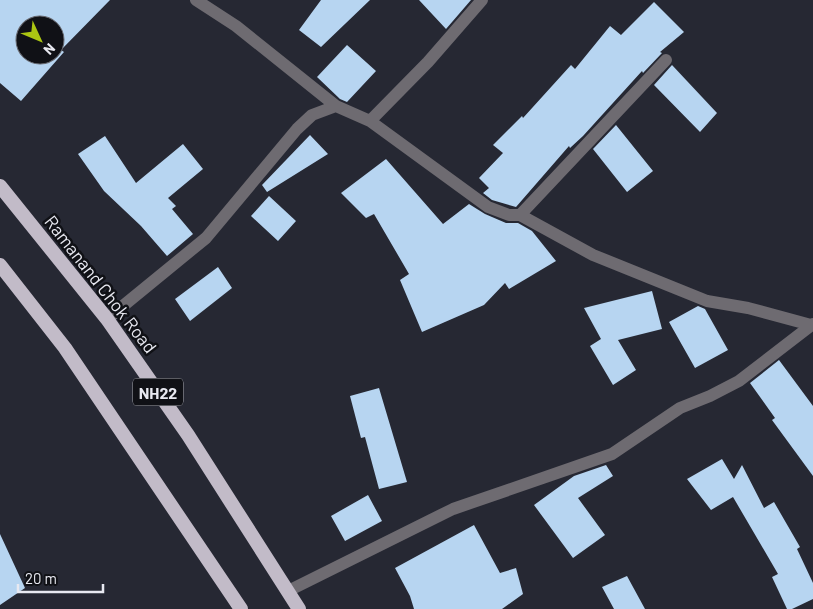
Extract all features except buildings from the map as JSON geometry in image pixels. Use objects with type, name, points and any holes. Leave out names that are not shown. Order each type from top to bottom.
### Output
[{"type":"highway","name":"Ramanand Chok Road","points":[[0,186],[107,318],[188,435],[299,609]]},
{"type":"highway","name":"NH22","points":[[0,265],[65,348],[241,609]]},
{"type":"lane","points":[[196,0],[236,26],[336,106],[370,121],[488,207],[509,215],[520,216],[593,254],[707,301],[748,308],[812,324]]},
{"type":"lane","points":[[370,121],[428,62],[482,0]]},
{"type":"lane","points":[[520,216],[666,60]]},
{"type":"lane","points":[[107,318],[206,238],[297,129],[312,115],[336,106]]},
{"type":"lane","points":[[288,591],[453,509],[612,454],[680,408],[710,396],[739,381],[812,324]]}]
